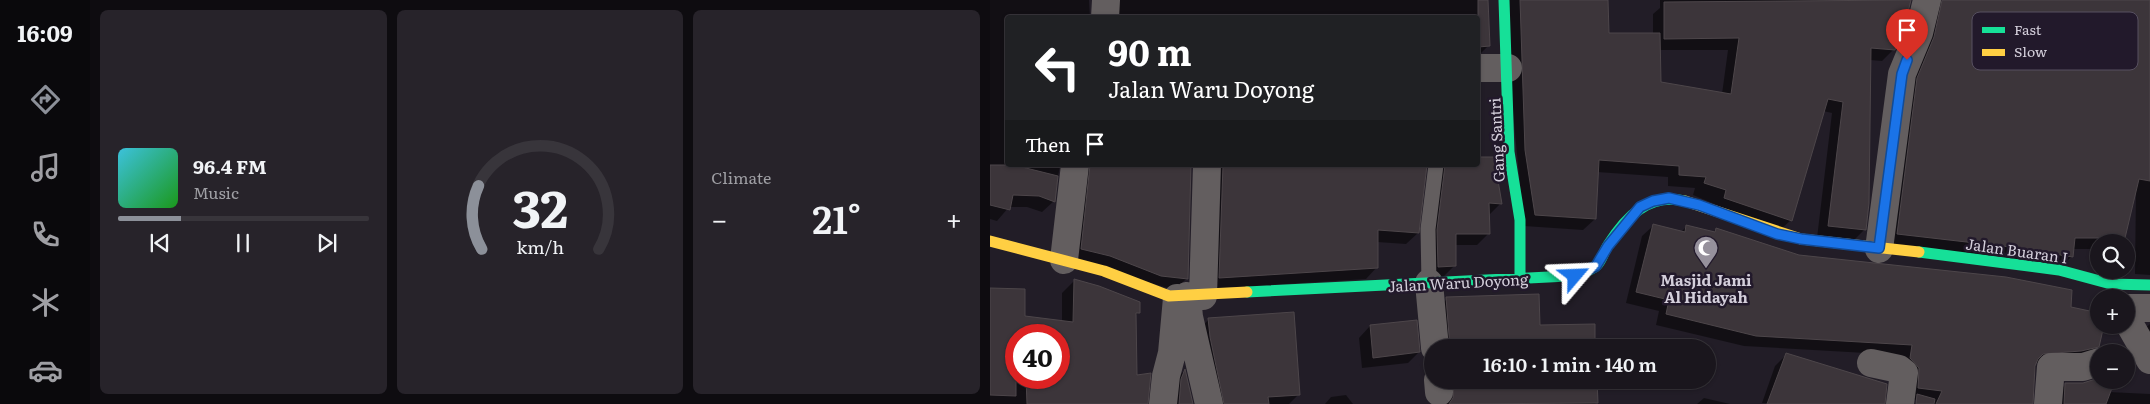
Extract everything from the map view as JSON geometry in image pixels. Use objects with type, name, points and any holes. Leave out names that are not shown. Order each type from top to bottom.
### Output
[{"type":"street","points":[[1105,15],[1106,0]]},
{"type":"street","name":"Gang Santri","points":[[1504,0],[1508,68],[1509,152],[1520,220],[1520,278]]},
{"type":"street","points":[[1879,248],[1902,74],[1919,33],[1927,0]]},
{"type":"street","points":[[1480,68],[1508,68]]},
{"type":"street","points":[[1064,260],[1076,167]]},
{"type":"street","points":[[1207,167],[1189,296],[1189,316],[1209,404]]},
{"type":"street","name":"Jalan Waru Doyong","points":[[990,241],[1104,271],[1168,296],[1575,276],[1596,266],[1608,246],[1640,207],[1653,201],[1669,198],[1699,205],[1777,234],[1801,239],[1879,248]]},
{"type":"street","name":"Jalan Buaran I","points":[[1879,248],[2059,270],[2109,289]]},
{"type":"street","points":[[1429,283],[1434,339]]},
{"type":"street","name":"Jalan Buaran I","points":[[2126,289],[2150,285]]},
{"type":"street","points":[[1163,404],[1166,376],[1189,296]]},
{"type":"street","points":[[2135,308],[2150,308]]},
{"type":"street","points":[[2132,334],[2139,352]]},
{"type":"street","points":[[1871,363],[1899,369],[1904,373],[1900,404]]},
{"type":"street","points":[[2048,404],[2051,368],[2084,367],[2090,365]]},
{"type":"lane","points":[[1429,283],[1428,229],[1436,167]]},
{"type":"building","points":[[1478,0],[1488,0],[1490,46],[1480,47],[1480,15],[1478,15]]},
{"type":"building","points":[[1520,0],[1608,0],[1609,33],[1660,33],[1661,82],[1731,94],[1739,38],[1664,39],[1664,2],[1911,0],[1904,28],[1895,50],[1871,48],[1869,203],[1866,230],[1828,226],[1843,102],[1828,99],[1792,221],[1724,198],[1726,190],[1704,183],[1706,177],[1679,175],[1679,166],[1599,160],[1596,219],[1535,215],[1525,150]]},
{"type":"building","points":[[1942,0],[2150,0],[2150,181],[2139,179],[2126,234],[2090,234],[2090,238],[2075,238],[2073,257],[2010,247],[1897,234],[1917,78],[1934,37]]},
{"type":"building","points":[[1480,157],[1494,157],[1502,204],[1489,203],[1490,234],[1456,234],[1456,266],[1438,267],[1437,230],[1445,167],[1480,167]]},
{"type":"building","points":[[990,165],[1022,167],[1058,176],[1055,202],[1039,196],[1013,195],[1010,210],[990,205]]},
{"type":"building","points":[[1090,167],[1191,167],[1188,279],[1161,276],[1110,256],[1081,249]]},
{"type":"building","points":[[1223,167],[1427,167],[1419,233],[1378,230],[1378,268],[1219,278]]},
{"type":"building","points":[[1653,224],[1685,232],[1686,225],[1715,232],[1716,228],[1799,255],[2006,277],[2072,290],[2071,307],[2090,311],[2090,334],[2102,334],[2100,344],[2090,344],[2090,349],[2043,354],[2038,359],[2035,366],[2033,404],[1936,404],[1942,391],[1918,388],[1919,368],[1910,358],[1912,345],[1756,336],[1666,314],[1669,300],[1636,292]]},
{"type":"building","points":[[1074,279],[1099,286],[1140,302],[1140,313],[1136,313],[1137,375],[1151,373],[1148,404],[1027,404],[1026,389],[1070,389],[1070,324],[1005,324],[1005,389],[1016,389],[1016,396],[990,395],[990,288],[1025,289],[1025,316],[1073,322]]},
{"type":"building","points":[[1539,294],[1540,325],[1595,324],[1595,339],[1449,339],[1446,297]]},
{"type":"building","points":[[1294,312],[1300,395],[1268,397],[1269,404],[1224,404],[1210,337],[1208,318]]},
{"type":"building","points":[[1417,320],[1420,352],[1373,358],[1370,325]]},
{"type":"building","points":[[1786,353],[1887,384],[1885,404],[1767,404]]},
{"type":"building","points":[[1185,369],[1193,404],[1179,404],[1181,379]]},
{"type":"building","points":[[2090,381],[2090,389],[2112,389],[2106,404],[2064,404],[2065,383],[2083,383]]},
{"type":"building","points":[[1454,389],[1597,389],[1598,403],[1449,404],[1453,398]]},
{"type":"building","points":[[1917,394],[1935,399],[1934,404],[1916,404]]},
{"type":"traffic: fast","points":[[1504,0],[1509,152],[1520,220],[1520,278]]},
{"type":"traffic: fast","points":[[1247,292],[1568,276],[1587,271],[1597,265],[1615,235],[1631,216],[1640,209],[1660,200],[1685,201]]},
{"type":"traffic: fast","points":[[1919,252],[2059,270],[2111,284],[2150,285]]},
{"type":"traffic: slow","points":[[1685,201],[1801,239],[1919,252]]},
{"type":"traffic: slow","points":[[990,241],[1104,271],[1169,296],[1247,292]]},
{"type":"place","name":"Masjid Jami Al Hidayah","points":[[1706,269]]},
{"type":"route","points":[[1575,276],[1596,266],[1608,246],[1640,207],[1653,201],[1669,198],[1699,205],[1777,234],[1801,239],[1879,248],[1902,74],[1907,60]]}]
